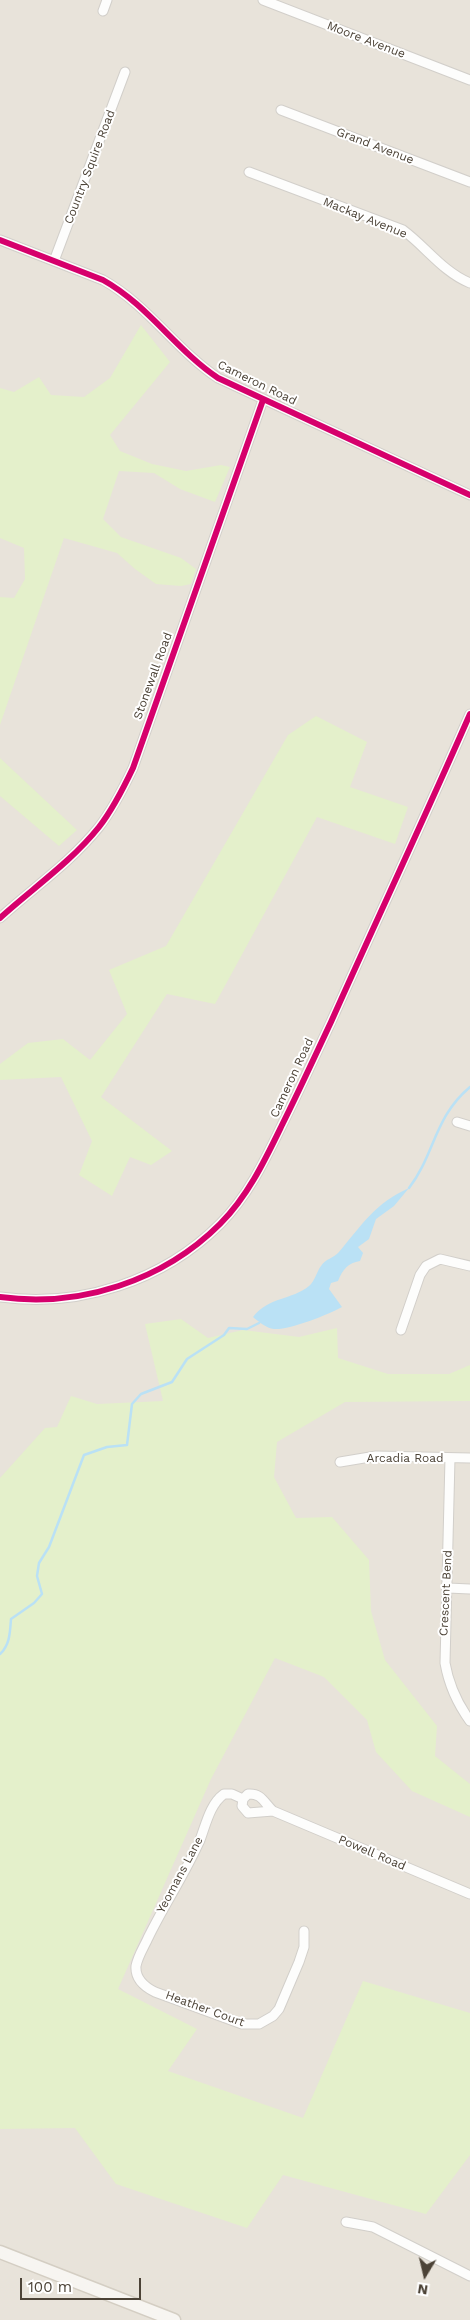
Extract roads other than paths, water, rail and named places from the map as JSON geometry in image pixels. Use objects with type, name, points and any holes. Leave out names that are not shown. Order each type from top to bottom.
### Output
[{"type":"main road","points":[[0,2252],[174,2320]]},
{"type":"street","points":[[103,11],[107,0]]},
{"type":"street","name":"Moore Avenue","points":[[263,0],[470,80]]},
{"type":"street","name":"Country Squire Road","points":[[54,261],[125,72]]},
{"type":"street","name":"Grand Avenue","points":[[280,110],[470,182]]},
{"type":"street","name":"Mackay Avenue","points":[[249,172],[403,230],[423,245],[439,263],[469,279]]},
{"type":"street","name":"Cameron Road","points":[[0,240],[103,280],[118,289],[131,298],[206,370],[235,387],[470,495]]},
{"type":"street","name":"Stonewall Road","points":[[0,918],[86,843],[99,827],[122,791],[135,761],[263,400]]},
{"type":"street","name":"Cameron Road","points":[[0,1297],[26,1299],[72,1297],[135,1281],[162,1268],[192,1248],[209,1234],[236,1206],[262,1166],[300,1090],[470,714]]},
{"type":"street","points":[[457,1122],[470,1126]]},
{"type":"street","points":[[401,1330],[420,1274],[426,1266],[440,1258],[470,1266]]},
{"type":"street","name":"Arcadia Road","points":[[340,1462],[376,1456],[470,1458]]},
{"type":"street","name":"Crescent Bend","points":[[450,1458],[445,1663],[452,1691],[470,1722]]},
{"type":"street","points":[[448,1588],[470,1589]]},
{"type":"street","name":"Yeomans Lane","points":[[138,1978],[136,1967],[138,1958],[162,1910],[191,1861],[212,1807],[224,1794],[232,1794],[243,1799]]},
{"type":"street","name":"Powell Road","points":[[273,1811],[248,1813],[242,1806],[243,1799],[248,1794],[255,1794],[262,1797],[265,1804],[273,1811],[470,1894]]},
{"type":"street","name":"Heather Court","points":[[138,1978],[155,1992],[242,2024],[259,2024],[273,2016],[279,2009],[304,1947],[304,1931]]},
{"type":"street","points":[[346,2222],[373,2227],[470,2276]]},
{"type":"water","points":[[409,1188],[394,1206],[376,1219],[369,1239],[358,1247],[363,1253],[360,1261],[349,1265],[338,1281],[331,1283],[329,1289],[342,1307],[308,1321],[281,1329],[274,1329],[263,1325],[253,1317],[259,1310],[273,1302],[302,1291],[309,1286],[323,1264],[339,1252],[370,1215],[397,1194]]},
{"type":"waterway","points":[[409,1188],[418,1175],[449,1111],[470,1087]]},
{"type":"waterway","points":[[0,1654],[8,1642],[11,1619],[34,1603],[42,1594],[37,1576],[39,1563],[49,1547],[84,1455],[107,1447],[127,1445],[132,1404],[141,1394],[172,1382],[187,1359],[224,1335],[229,1328],[247,1329],[259,1323]]}]
